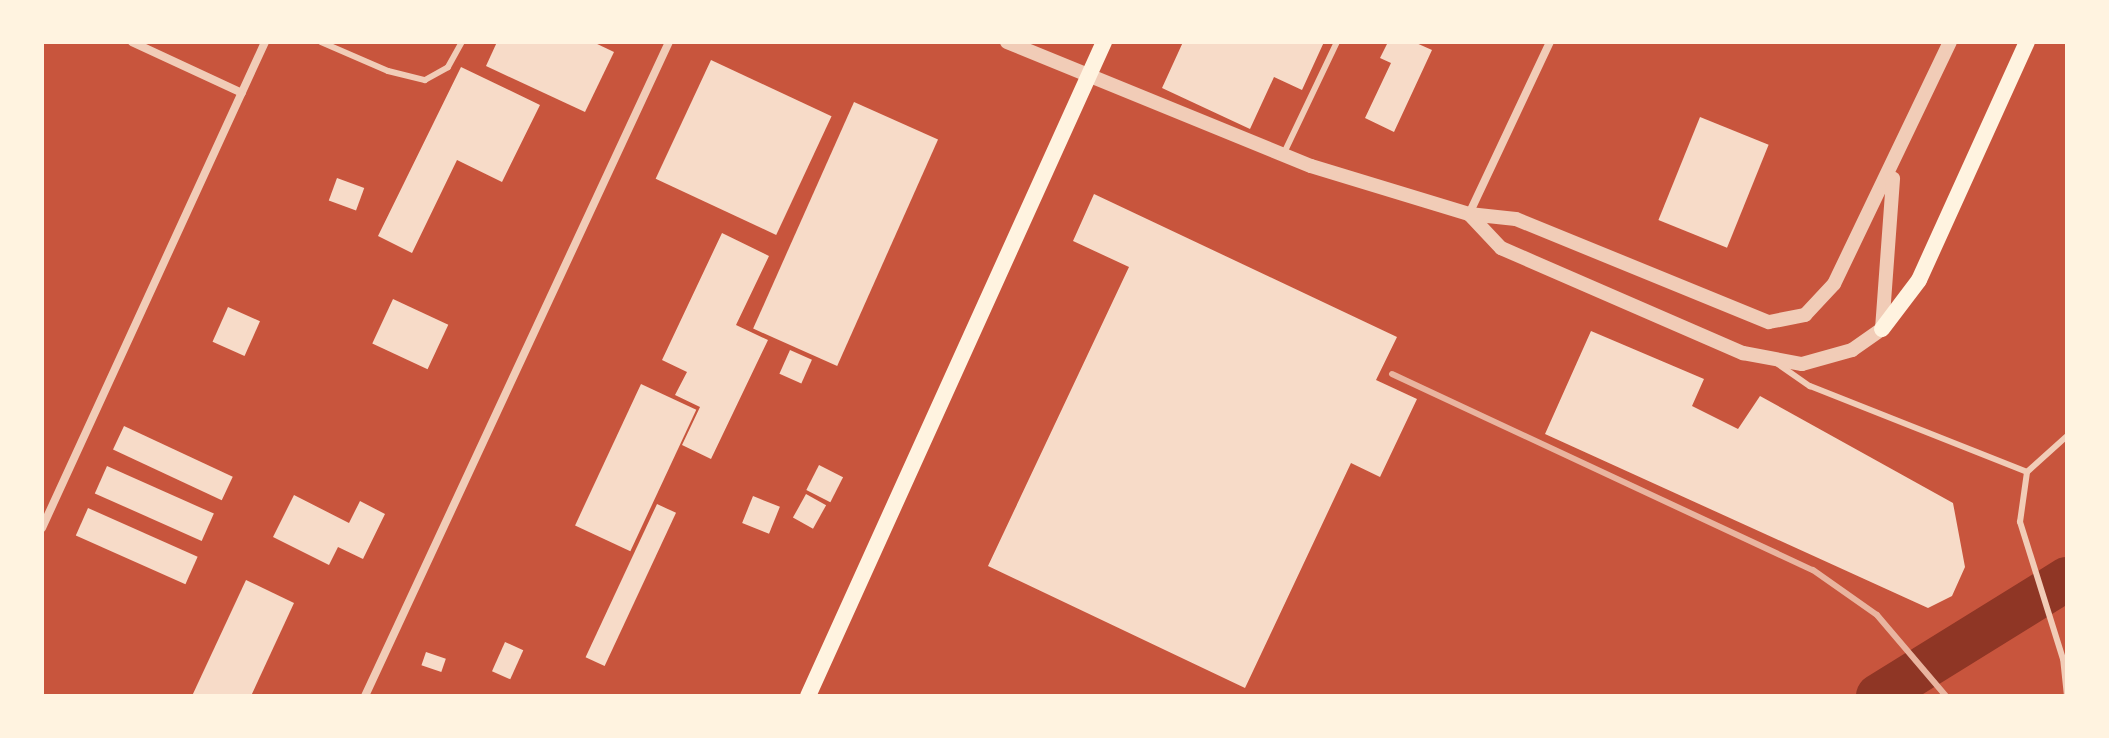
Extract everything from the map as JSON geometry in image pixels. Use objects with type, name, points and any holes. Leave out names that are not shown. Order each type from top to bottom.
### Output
[{"type":"main road","points":[[808,696],[1104,42]]},
{"type":"main road","points":[[1882,329],[1919,280],[2027,42]]},
{"type":"street","points":[[132,42],[242,93]]},
{"type":"street","points":[[42,528],[265,42]]},
{"type":"street","points":[[365,696],[669,42]]},
{"type":"street","points":[[1007,42],[1311,166],[1469,214],[1524,222],[1769,322],[1796,319],[1826,296],[1898,156],[1950,42]]},
{"type":"street","points":[[1469,214],[1550,42]]},
{"type":"street","points":[[1469,214],[1501,248],[1743,353],[1802,364],[1828,359],[1868,342],[1882,329],[1887,212],[1898,156]]},
{"type":"lane","points":[[321,42],[388,71],[425,80],[448,67],[462,42]]},
{"type":"lane","points":[[1284,153],[1337,42]]},
{"type":"lane","points":[[1773,361],[1810,386],[2027,472]]},
{"type":"lane","points":[[2067,436],[2027,472],[2020,522],[2063,659],[2067,696]]},
{"type":"building","points":[[497,42],[593,42],[614,52],[585,112],[486,66]]},
{"type":"building","points":[[1183,42],[1324,42],[1302,90],[1274,77],[1250,129],[1162,88]]},
{"type":"building","points":[[1388,42],[1414,42],[1432,50],[1394,132],[1365,118],[1391,63],[1380,58]]},
{"type":"building","points":[[711,60],[832,116],[776,235],[656,179]]},
{"type":"building","points":[[461,67],[540,105],[502,182],[457,160],[412,253],[378,236]]},
{"type":"building","points":[[854,102],[938,139],[837,366],[753,329]]},
{"type":"building","points":[[1700,117],[1769,145],[1727,248],[1658,220]]},
{"type":"building","points":[[337,178],[364,188],[356,210],[329,201]]},
{"type":"building","points":[[1094,194],[1397,337],[1376,380],[1417,399],[1380,477],[1351,463],[1245,688],[988,566],[1129,267],[1073,241]]},
{"type":"building","points":[[722,233],[769,256],[736,325],[768,340],[711,459],[682,445],[700,407],[675,395],[687,372],[662,360]]},
{"type":"building","points":[[393,299],[448,325],[428,369],[372,343]]},
{"type":"building","points":[[228,307],[260,321],[245,356],[213,342]]},
{"type":"building","points":[[1591,331],[1704,379],[1692,406],[1738,429],[1760,396],[1953,503],[1965,567],[1952,596],[1928,608],[1545,434]]},
{"type":"building","points":[[790,350],[812,360],[801,384],[779,374]]},
{"type":"building","points":[[641,384],[696,410],[630,551],[575,525]]},
{"type":"building","points":[[124,426],[233,477],[222,500],[113,450]]},
{"type":"building","points":[[819,465],[843,477],[830,502],[806,490]]},
{"type":"building","points":[[107,466],[214,514],[202,541],[95,493]]},
{"type":"building","points":[[806,494],[826,505],[813,529],[793,518]]},
{"type":"building","points":[[294,495],[349,523],[360,501],[385,514],[363,559],[338,547],[329,565],[273,537]]},
{"type":"building","points":[[753,496],[780,507],[769,534],[742,523]]},
{"type":"building","points":[[657,504],[676,513],[605,666],[586,657]]},
{"type":"building","points":[[88,508],[198,557],[185,584],[76,535]]},
{"type":"building","points":[[246,580],[294,603],[251,696],[192,696]]},
{"type":"building","points":[[505,642],[523,650],[510,679],[492,671]]},
{"type":"building","points":[[426,652],[446,659],[441,672],[421,665]]},
{"type":"waterway","points":[[1878,696],[2067,579]]},
{"type":"railway","points":[[1392,374],[1813,570],[1877,615],[1946,696]]}]
